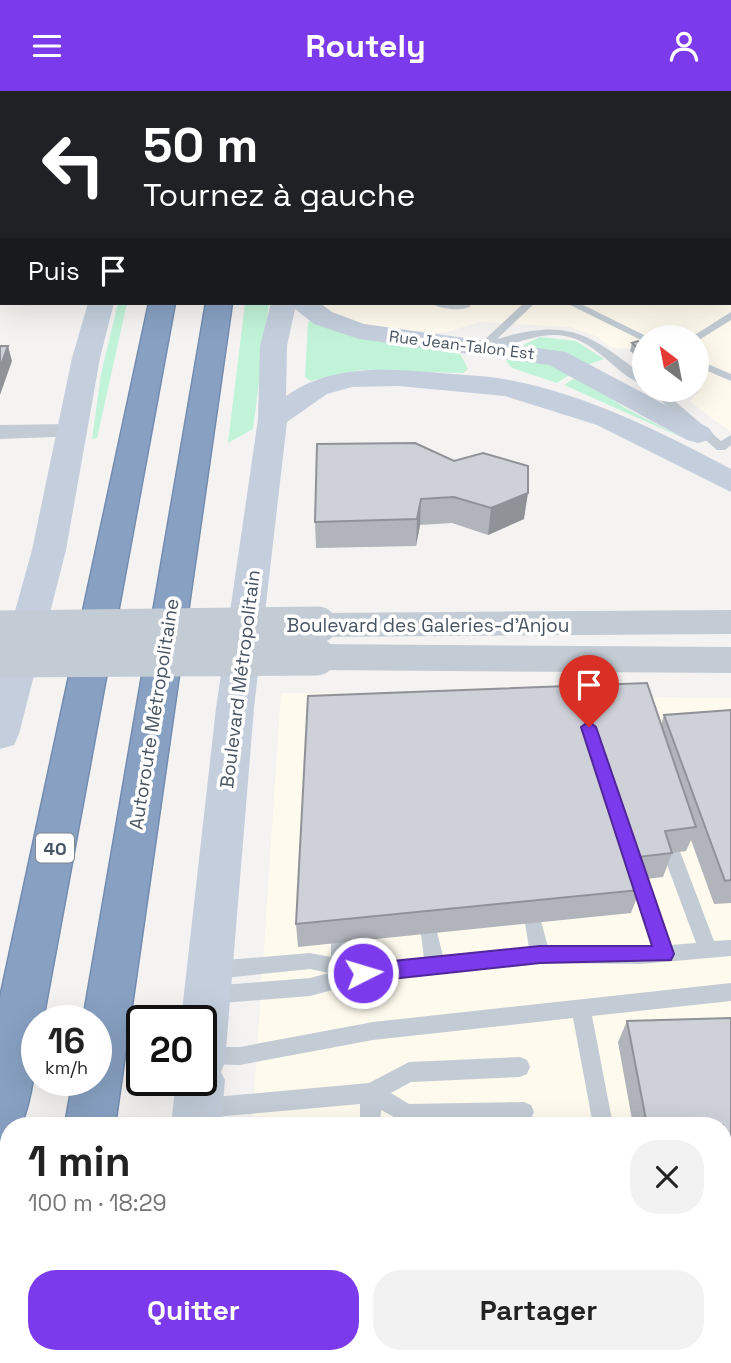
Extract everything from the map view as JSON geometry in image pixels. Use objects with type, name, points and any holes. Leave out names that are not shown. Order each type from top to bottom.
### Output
[{"type":"highway","name":"40","points":[[0,1115],[162,305]]},
{"type":"highway","name":"Autoroute Métropolitaine","points":[[91,1117],[219,305]]},
{"type":"main road","points":[[0,734],[5,699],[49,550],[101,305]]},
{"type":"main road","name":"Boulevard Métropolitain","points":[[207,1005],[235,708],[274,419],[271,383],[278,318],[283,305]]},
{"type":"main road","name":"Rue Jean-Talon Est","points":[[307,305],[323,318],[346,328],[556,358],[728,446]]},
{"type":"main road","points":[[484,347],[488,366],[508,388]]},
{"type":"main road","name":"Rue Jean-Talon Est","points":[[274,419],[317,388],[351,379],[398,378],[508,388],[607,419],[656,441],[731,482]]},
{"type":"street","points":[[0,432],[72,431]]},
{"type":"street","name":"Boulevard des Galeries-d'Anjou","points":[[0,659],[731,622]]},
{"type":"street","name":"Boulevard des Galeries-d'Anjou","points":[[0,629],[731,660]]},
{"type":"lane","points":[[456,305],[466,306]]},
{"type":"lane","points":[[484,347],[528,305]]},
{"type":"lane","points":[[575,305],[632,332]]},
{"type":"lane","points":[[709,329],[731,314]]},
{"type":"lane","points":[[484,347],[540,331],[577,334],[593,342],[632,373]]},
{"type":"lane","points":[[709,368],[731,378]]},
{"type":"lane","points":[[672,403],[728,446]]},
{"type":"lane","points":[[627,842],[664,954]]},
{"type":"lane","points":[[672,854],[708,950]]},
{"type":"lane","points":[[534,923],[540,954]]},
{"type":"lane","points":[[430,934],[435,967]]},
{"type":"lane","points":[[340,943],[341,973]]},
{"type":"lane","points":[[209,982],[310,987],[341,973],[435,967],[540,954],[664,954],[731,948]]},
{"type":"lane","points":[[217,1056],[240,1056],[373,1031],[731,992]]},
{"type":"lane","points":[[581,1008],[601,1117]]},
{"type":"lane","points":[[217,1094],[371,1093],[409,1072],[520,1067]]},
{"type":"lane","points":[[371,1093],[407,1114],[524,1112]]},
{"type":"lane","points":[[370,1117],[371,1093]]},
{"type":"shaded area","points":[[320,305],[731,305],[731,432],[692,403],[709,403],[709,325],[632,325],[632,351],[612,348],[596,336],[570,327],[480,322],[447,332],[401,333],[340,318]]},
{"type":"shaded area","points":[[281,693],[731,698],[731,1117],[253,1117]]},
{"type":"green space","points":[[118,305],[127,305],[97,438],[92,439],[101,374]]},
{"type":"green space","points":[[245,305],[269,305],[253,429],[228,443]]},
{"type":"green space","points":[[308,322],[346,334],[460,353],[468,369],[463,373],[360,370],[310,381],[305,377]]},
{"type":"green space","points":[[540,337],[576,341],[604,359],[584,366],[523,345]]},
{"type":"green space","points":[[510,358],[536,359],[572,373],[557,383],[512,368],[506,361]]},
{"type":"green space","points":[[578,376],[625,408],[683,438],[564,385]]},
{"type":"building","points":[[0,346],[8,346],[0,367]]},
{"type":"building","points":[[415,443],[454,461],[483,453],[528,466],[528,493],[491,508],[454,497],[421,499],[417,519],[315,522],[317,444]]},
{"type":"building","points":[[647,683],[696,827],[665,831],[672,853],[629,858],[640,890],[296,924],[308,696]]},
{"type":"building","points":[[731,710],[731,880],[725,881],[664,715]]},
{"type":"building","points":[[731,1018],[731,1117],[645,1117],[627,1021]]},
{"type":"route","points":[[363,973],[540,954],[664,954],[589,727]]}]
